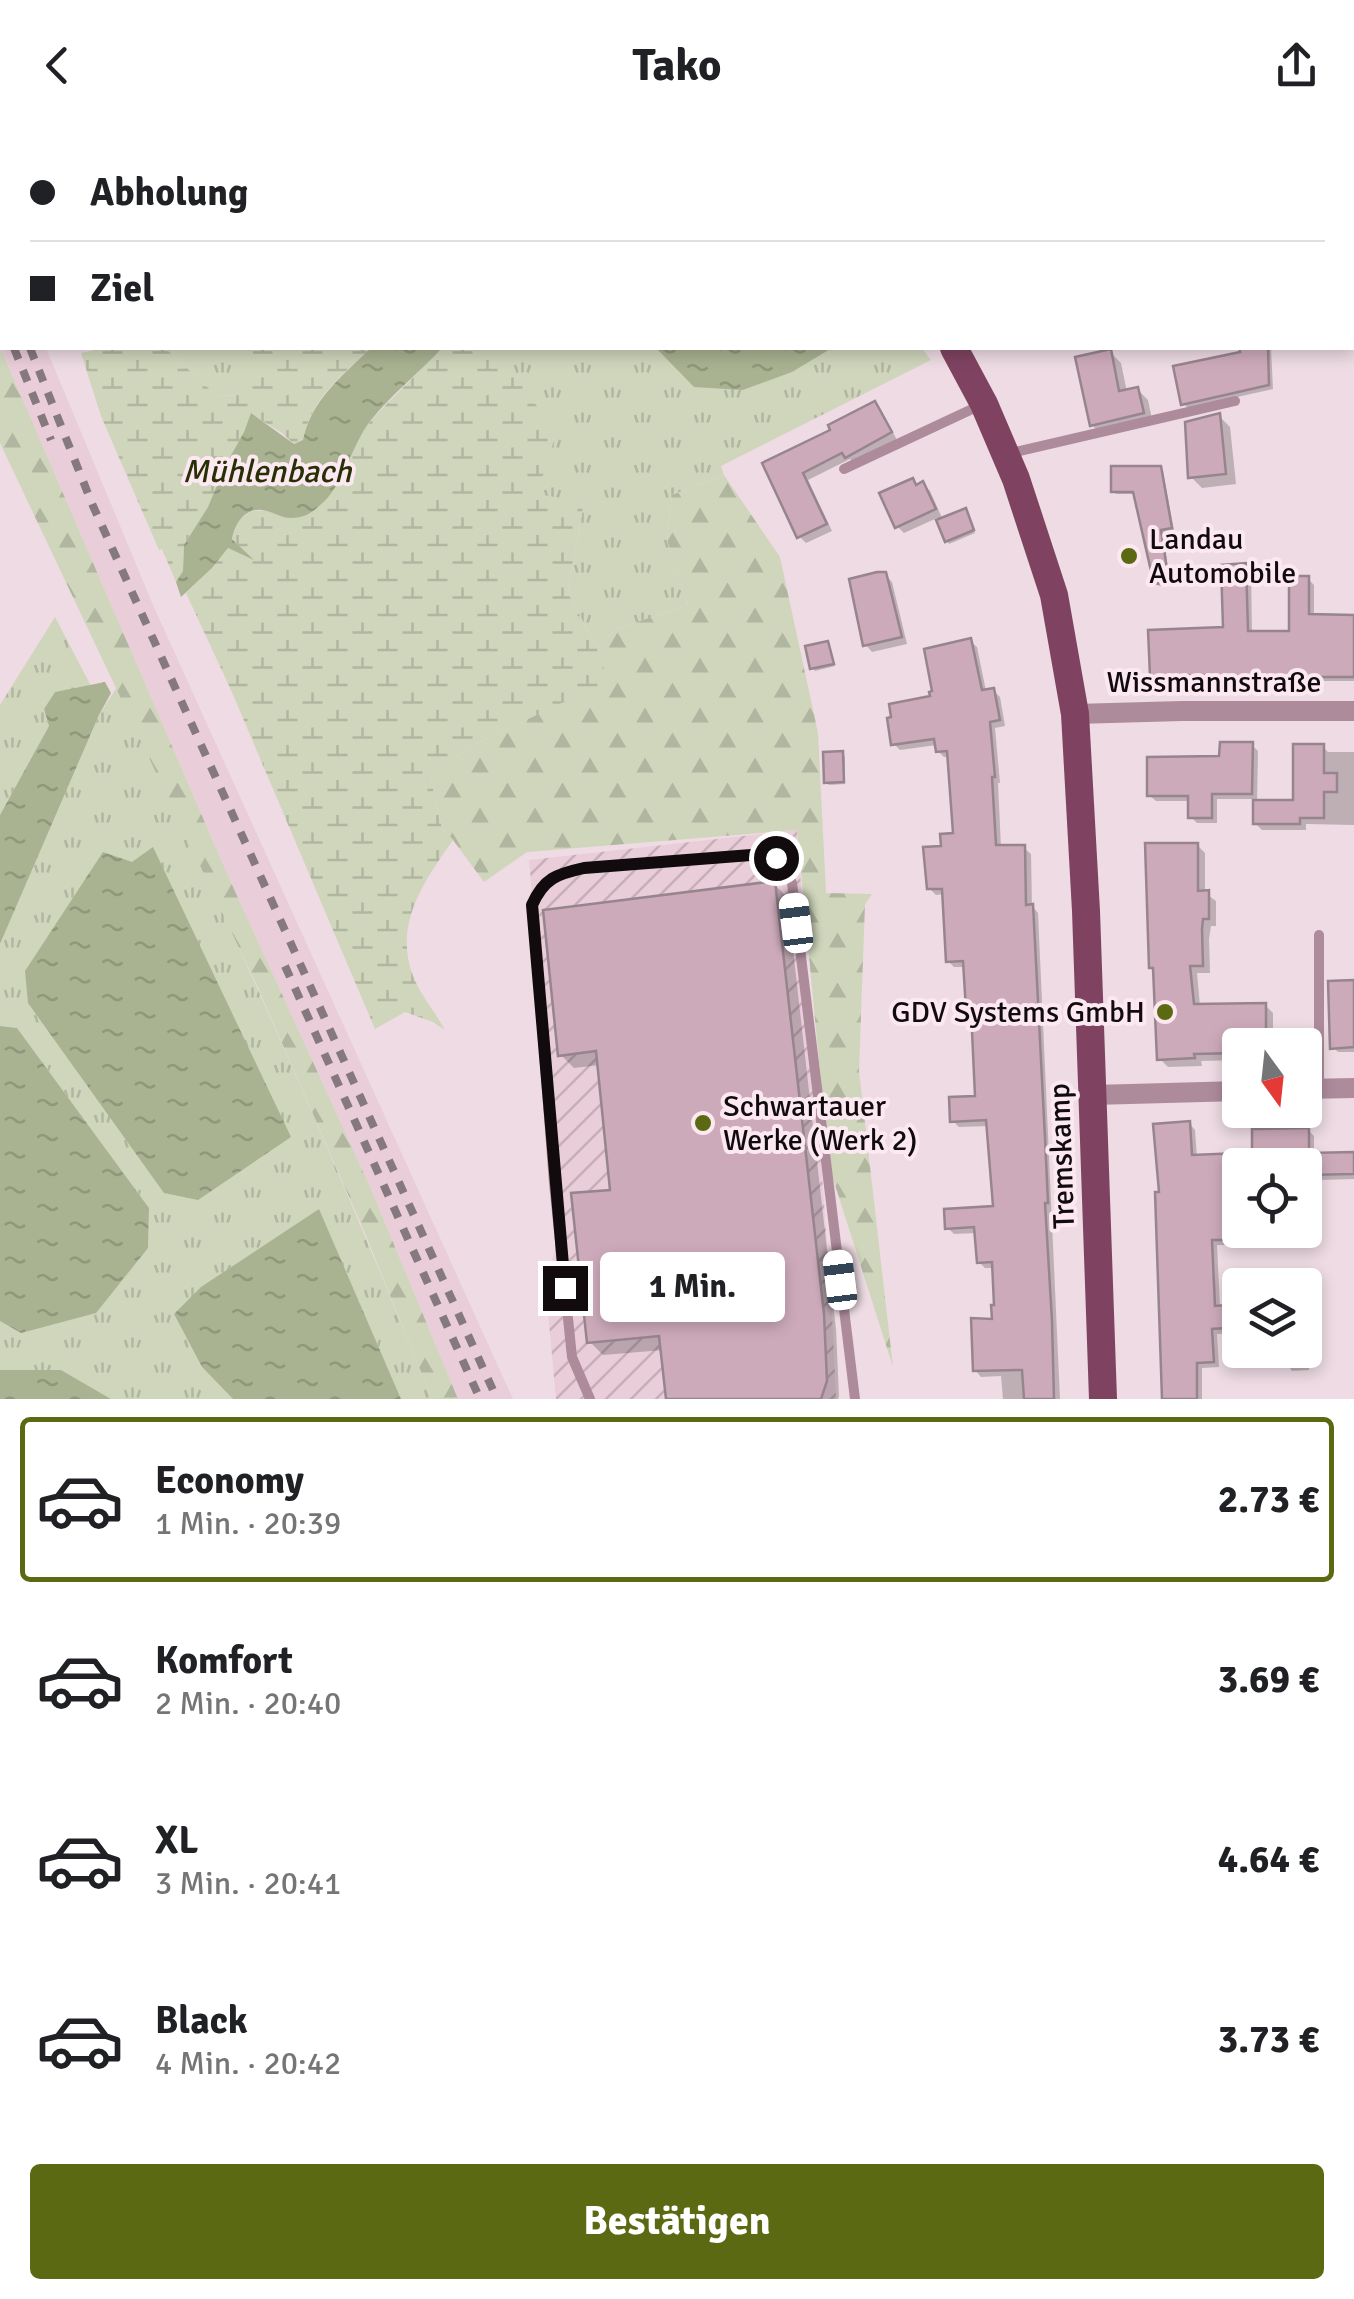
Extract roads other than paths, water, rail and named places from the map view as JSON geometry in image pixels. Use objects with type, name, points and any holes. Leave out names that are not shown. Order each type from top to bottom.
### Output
[{"type":"main road","name":"Tremskamp","points":[[955,350],[1007,454],[1054,595],[1075,714],[1104,1399]]},
{"type":"street","name":"Wissmannstraße","points":[[1075,714],[1354,712]]},
{"type":"street","points":[[1322,1089],[1354,1088]]},
{"type":"street","points":[[1092,1095],[1222,1091]]},
{"type":"lane","points":[[1007,454],[1235,401]]},
{"type":"lane","points":[[844,470],[984,404]]},
{"type":"lane","points":[[590,1399],[572,1358],[532,905],[546,882],[584,868],[764,854],[776,858],[792,883],[855,1399]]},
{"type":"lane","points":[[1315,1028],[1319,935]]},
{"type":"water","name":"Mühlenbach","points":[[369,350],[440,350],[371,420],[327,498],[299,517],[287,518],[262,510],[245,514],[232,539],[254,560],[228,548],[181,597],[176,582],[183,571],[184,545],[208,507],[251,413],[294,444],[303,440],[313,413],[339,378]]},
{"type":"water","points":[[658,350],[829,350],[792,372],[743,390],[694,387]]},
{"type":"water","points":[[105,682],[111,693],[0,944],[0,815],[49,726],[44,709],[55,692]]},
{"type":"water","points":[[153,847],[291,1137],[198,1200],[164,1193],[28,1003],[25,971],[103,852],[132,862]]},
{"type":"water","points":[[0,1026],[17,1028],[149,1208],[148,1248],[96,1313],[21,1333],[0,1321]]},
{"type":"water","points":[[319,1209],[401,1399],[233,1399],[202,1367],[174,1314],[201,1287]]},
{"type":"water","points":[[0,1370],[61,1370],[111,1399],[0,1399]]},
{"type":"railway","points":[[15,350],[51,440]]},
{"type":"railway","points":[[31,350],[93,506],[497,1399]]},
{"type":"railway","points":[[285,966],[480,1399]]},
{"type":"place","name":"Landau Automobile","points":[[1129,556]]},
{"type":"place","name":"GDV Systems GmbH","points":[[1165,1012]]},
{"type":"place","name":"Schwartauer Werke (Werk 2)","points":[[703,1123]]}]
